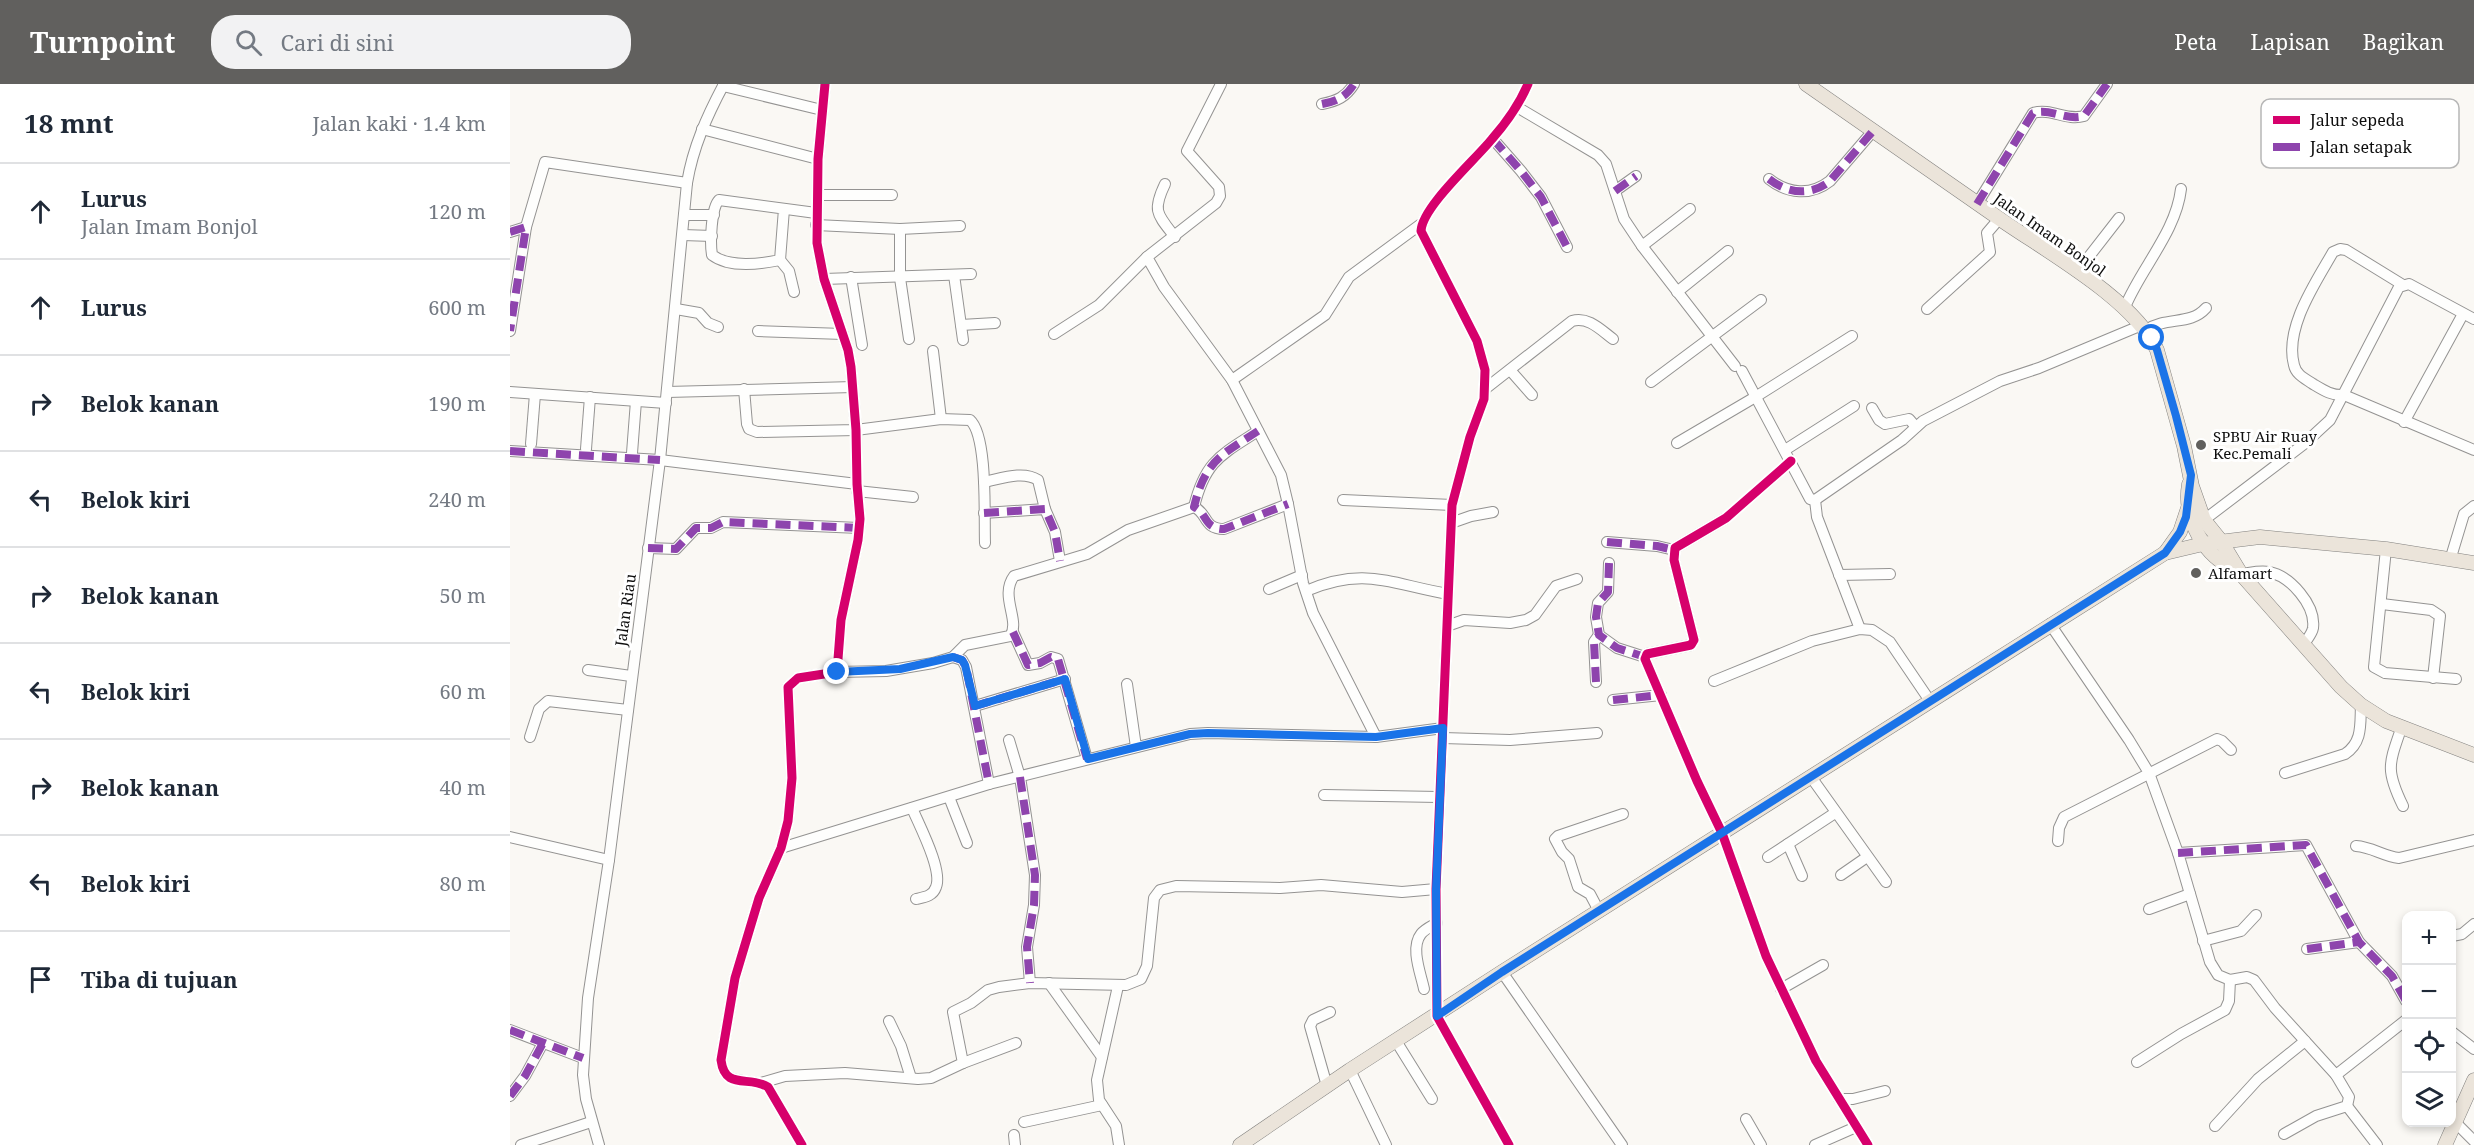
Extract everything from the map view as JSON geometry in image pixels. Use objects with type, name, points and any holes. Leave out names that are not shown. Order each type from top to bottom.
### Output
[{"type":"main road","name":"Jalan Imam Bonjol","points":[[1806,84],[2077,272],[2125,307],[2144,328],[2157,350],[2192,486],[2204,520],[2221,541],[2240,573]]},
{"type":"main road","name":"Jalan Imam Bonjol","points":[[2191,475],[2187,494],[2188,508],[2203,543]]},
{"type":"main road","points":[[2165,553],[2180,532],[2188,508]]},
{"type":"main road","points":[[1240,1145],[1350,1070],[1502,972],[2165,553],[2203,543],[2282,538],[2451,557],[2474,562]]},
{"type":"main road","points":[[2203,543],[2224,564],[2240,573],[2341,687],[2361,705],[2379,717],[2474,755]]},
{"type":"main road","points":[[2456,1123],[2474,1080]]},
{"type":"main road","points":[[2445,1145],[2454,1127]]},
{"type":"street","points":[[825,84],[818,159],[816,219],[824,279],[848,350],[856,430],[859,528],[840,620],[837,672]]},
{"type":"street","points":[[1054,334],[1099,305],[1161,244],[1174,237],[1216,203],[1220,196],[1219,187],[1187,151],[1221,84]]},
{"type":"street","points":[[1322,104],[1342,98],[1348,94],[1354,84]]},
{"type":"street","points":[[1509,1145],[1437,1016],[1436,890],[1452,505],[1485,389],[1482,353],[1422,238],[1421,224],[1425,214],[1493,139],[1517,107],[1528,84]]},
{"type":"street","points":[[1977,204],[2033,113],[2050,111],[2069,117],[2084,116],[2107,84]]},
{"type":"street","points":[[724,85],[822,110]]},
{"type":"street","name":"Jalan Riau","points":[[599,1145],[591,1122],[584,1088],[583,1059],[588,998],[609,860],[660,460],[687,183],[694,150],[724,85]]},
{"type":"street","points":[[1517,107],[1598,155],[1606,164],[1624,219],[1677,292],[1739,369],[1757,396],[1810,499],[1815,500]]},
{"type":"street","points":[[702,129],[818,159]]},
{"type":"street","points":[[1769,179],[1785,189],[1814,191],[1822,188],[1873,131]]},
{"type":"street","points":[[1493,139],[1541,197],[1567,247]]},
{"type":"street","points":[[510,331],[526,227],[545,162],[687,183]]},
{"type":"street","points":[[1615,191],[1636,176]]},
{"type":"street","points":[[1165,183],[1157,201],[1157,212],[1174,237]]},
{"type":"street","points":[[2125,307],[2132,290],[2174,217],[2181,189]]},
{"type":"street","points":[[818,195],[892,195]]},
{"type":"street","points":[[780,260],[751,264],[720,260],[712,255],[716,202],[721,199],[784,209],[816,219],[900,229],[960,226]]},
{"type":"street","points":[[784,209],[780,260],[789,271],[794,292]]},
{"type":"street","points":[[1642,246],[1690,209]]},
{"type":"street","points":[[684,215],[714,215]]},
{"type":"street","points":[[2077,272],[2119,218]]},
{"type":"street","points":[[1927,309],[1990,252],[1987,233],[1999,219]]},
{"type":"street","points":[[1232,380],[1325,315],[1348,277],[1421,224]]},
{"type":"street","points":[[510,232],[526,227]]},
{"type":"street","points":[[900,229],[900,278],[909,339]]},
{"type":"street","points":[[682,235],[712,236]]},
{"type":"street","points":[[2403,285],[2346,250],[2340,249],[2333,252],[2298,322],[2294,341],[2294,366],[2302,377],[2320,388],[2333,394],[2344,394],[2404,422],[2474,450]]},
{"type":"street","points":[[1677,292],[1728,251]]},
{"type":"street","points":[[1147,257],[1164,287],[1232,380],[1281,475],[1302,575],[1313,613],[1376,737]]},
{"type":"street","points":[[824,279],[971,274]]},
{"type":"street","points":[[954,275],[963,340]]},
{"type":"street","points":[[851,277],[862,345]]},
{"type":"street","points":[[2204,520],[2330,420],[2399,287],[2409,284],[2474,319]]},
{"type":"street","points":[[1651,382],[1761,300]]},
{"type":"street","points":[[1815,500],[1902,440],[1916,427],[2000,381],[2157,323],[2193,318],[2206,308]]},
{"type":"street","points":[[676,309],[699,313],[708,323],[718,327]]},
{"type":"street","points":[[2404,422],[2463,314]]},
{"type":"street","points":[[1485,389],[1576,320],[1592,323],[1613,339]]},
{"type":"street","points":[[961,325],[995,323]]},
{"type":"street","points":[[758,332],[843,334]]},
{"type":"street","points":[[1677,443],[1852,336]]},
{"type":"street","points":[[933,351],[941,419]]},
{"type":"street","points":[[1510,370],[1532,395]]},
{"type":"street","points":[[510,392],[636,400],[744,389],[853,387]]},
{"type":"street","points":[[744,389],[747,424],[753,432],[856,430],[941,419],[964,419],[973,422],[980,441],[984,482],[985,543]]},
{"type":"street","points":[[531,444],[535,394]]},
{"type":"street","points":[[586,448],[590,397]]},
{"type":"street","points":[[632,453],[636,400]]},
{"type":"street","points":[[1785,450],[1854,406]]},
{"type":"street","points":[[1872,408],[1885,424],[1909,419],[1916,427]]},
{"type":"street","points":[[1194,507],[1202,477],[1222,454],[1258,431]]},
{"type":"street","points":[[510,451],[660,460],[913,497]]},
{"type":"street","points":[[1607,542],[1658,546],[1674,550],[1726,518],[1791,461]]},
{"type":"street","points":[[984,482],[1021,476],[1032,476],[1038,480],[1045,509],[1055,532],[1059,561]]},
{"type":"street","points":[[1343,500],[1452,505]]},
{"type":"street","points":[[1815,500],[1815,514],[1860,629]]},
{"type":"street","points":[[1088,759],[1065,679],[1056,657],[1032,666],[1028,665],[1013,632],[1008,595],[1011,580],[1018,574],[1087,554],[1128,530],[1194,507],[1200,510],[1215,529],[1224,529],[1288,504]]},
{"type":"street","points":[[2451,557],[2464,514],[2474,506]]},
{"type":"street","points":[[984,513],[1045,509]]},
{"type":"street","points":[[1451,523],[1493,512]]},
{"type":"street","points":[[648,548],[676,549],[696,528],[711,528],[723,522],[859,528]]},
{"type":"street","points":[[2386,549],[2374,667],[2385,673],[2456,679]]},
{"type":"street","points":[[1646,657],[1647,654],[1691,645],[1694,640],[1674,560],[1674,550]]},
{"type":"street","points":[[1609,563],[1608,592],[1598,603],[1596,617],[1599,635],[1617,648],[1646,657]]},
{"type":"street","points":[[2240,573],[2269,572],[2286,580],[2299,592],[2313,620],[2313,629],[2304,644]]},
{"type":"street","points":[[1839,575],[1890,574]]},
{"type":"street","points":[[1269,589],[1302,575]]},
{"type":"street","points":[[1306,591],[1347,579],[1367,577],[1448,594]]},
{"type":"street","points":[[1447,626],[1464,620],[1510,623],[1526,620],[1534,615],[1556,586],[1577,579]]},
{"type":"street","points":[[2382,604],[2431,610],[2440,616],[2433,678]]},
{"type":"street","points":[[2050,624],[2149,773],[2178,853],[2213,968],[2221,978],[2254,980],[2336,1075],[2349,1097],[2347,1106]]},
{"type":"street","points":[[1714,681],[1812,641],[1860,629],[1872,630],[1890,642],[1930,701]]},
{"type":"street","points":[[953,657],[965,645],[1010,636],[1013,632]]},
{"type":"street","points":[[1596,682],[1594,642],[1599,635]]},
{"type":"street","points":[[989,784],[975,706],[962,660],[953,657],[900,669],[837,672],[798,678],[788,687],[792,778],[788,821],[781,848],[759,898],[730,997],[721,1060],[723,1072],[727,1077],[737,1081],[761,1083],[785,1076],[845,1072],[911,1078],[936,1077],[963,1063],[1016,1044]]},
{"type":"street","points":[[1646,657],[1697,781],[1722,833],[1753,922],[1781,989],[1811,1051],[1868,1145]]},
{"type":"street","points":[[588,670],[631,676]]},
{"type":"street","points":[[975,706],[1065,679]]},
{"type":"street","points":[[1127,684],[1136,747]]},
{"type":"street","points":[[1613,699],[1660,695]]},
{"type":"street","points":[[530,737],[539,709],[548,701],[628,710]]},
{"type":"street","points":[[2285,773],[2345,754],[2352,748],[2359,735],[2361,705]]},
{"type":"street","points":[[2402,726],[2390,762],[2389,774],[2403,806]]},
{"type":"street","points":[[781,848],[989,784],[1190,734],[1376,737],[1443,733],[1510,740],[1598,733]]},
{"type":"street","points":[[2058,841],[2058,832],[2064,817],[2217,740],[2222,741],[2231,750]]},
{"type":"street","points":[[1009,741],[1020,777],[1035,875],[1034,904],[1027,947],[1030,983]]},
{"type":"street","points":[[1811,777],[1886,882]]},
{"type":"street","points":[[1324,795],[1439,796]]},
{"type":"street","points":[[949,797],[967,843]]},
{"type":"street","points":[[912,808],[927,843],[937,878],[936,888],[931,894],[916,899]]},
{"type":"street","points":[[1768,857],[1835,813]]},
{"type":"street","points":[[1599,911],[1590,894],[1578,887],[1569,859],[1555,839],[1623,814]]},
{"type":"street","points":[[510,837],[609,860]]},
{"type":"street","points":[[2356,846],[2367,846],[2387,856],[2399,858],[2474,840]]},
{"type":"street","points":[[1788,844],[1802,876]]},
{"type":"street","points":[[2178,853],[2306,845],[2359,942],[2392,976],[2402,994]]},
{"type":"street","points":[[1841,875],[1867,857]]},
{"type":"street","points":[[963,1063],[952,1017],[953,1010],[971,1003],[993,988],[1030,983],[1118,986],[1134,983],[1144,976],[1154,898],[1165,888],[1176,886],[1280,888],[1320,885],[1402,892],[1436,890]]},
{"type":"street","points":[[2149,909],[2190,894]]},
{"type":"street","points":[[2204,942],[2241,931],[2256,915]]},
{"type":"street","points":[[1424,989],[1416,951],[1417,942],[1422,933],[1437,923]]},
{"type":"street","points":[[2456,935],[2462,934],[2474,924]]},
{"type":"street","points":[[2307,949],[2359,942]]},
{"type":"street","points":[[1781,989],[1823,965]]},
{"type":"street","points":[[1502,972],[1622,1145]]},
{"type":"street","points":[[2137,1062],[2225,1010],[2229,1001],[2230,980]]},
{"type":"street","points":[[1049,983],[1102,1057]]},
{"type":"street","points":[[1118,986],[1097,1080],[1102,1105],[1113,1120],[1119,1145]]},
{"type":"street","points":[[1327,1086],[1310,1026],[1313,1020],[1330,1012]]},
{"type":"street","points":[[890,1021],[911,1078]]},
{"type":"street","points":[[2336,1075],[2402,1023]]},
{"type":"street","points":[[510,1030],[583,1059]]},
{"type":"street","points":[[2456,1036],[2474,1049]]},
{"type":"street","points":[[1396,1041],[1432,1099]]},
{"type":"street","points":[[2215,1126],[2246,1095],[2258,1079],[2306,1041]]},
{"type":"street","points":[[510,1096],[525,1076],[543,1043]]},
{"type":"street","points":[[1350,1070],[1386,1145]]},
{"type":"street","points":[[761,1083],[774,1093],[802,1145]]},
{"type":"street","points":[[1839,1099],[1853,1100],[1885,1091]]},
{"type":"street","points":[[1024,1122],[1102,1105]]},
{"type":"street","points":[[2284,1134],[2316,1116],[2347,1106]]},
{"type":"street","points":[[2347,1106],[2377,1145]]},
{"type":"street","points":[[1746,1119],[1761,1145]]},
{"type":"street","points":[[521,1145],[591,1122]]},
{"type":"street","points":[[2456,1123],[2474,1141]]},
{"type":"street","points":[[1815,1145],[1857,1127]]},
{"type":"marked path","points":[[1322,104],[1341,98],[1354,84]]},
{"type":"marked path","points":[[1977,204],[2033,113],[2084,116],[2107,84]]},
{"type":"marked path","points":[[1769,179],[1792,190],[1807,191],[1823,186],[1830,181],[1873,131]]},
{"type":"marked path","points":[[1493,139],[1541,197],[1567,247]]},
{"type":"marked path","points":[[1615,191],[1636,176]]},
{"type":"marked path","points":[[510,232],[526,227],[510,331]]},
{"type":"marked path","points":[[1258,431],[1224,453],[1209,469],[1203,479],[1194,507],[1202,513],[1209,524],[1224,529],[1288,504]]},
{"type":"marked path","points":[[510,451],[660,460]]},
{"type":"marked path","points":[[984,513],[1045,509],[1055,532],[1060,561]]},
{"type":"marked path","points":[[648,548],[676,549],[696,528],[711,528],[723,522],[859,528]]},
{"type":"marked path","points":[[1607,542],[1657,546],[1674,550]]},
{"type":"marked path","points":[[1609,563],[1608,592],[1598,603],[1596,617],[1599,635],[1617,648],[1645,657]]},
{"type":"marked path","points":[[1013,632],[1028,665],[1040,663],[1051,657],[1058,659],[1087,759]]},
{"type":"marked path","points":[[1596,682],[1594,642],[1599,635]]},
{"type":"marked path","points":[[953,657],[962,660],[966,667],[989,784]]},
{"type":"marked path","points":[[975,706],[1065,679]]},
{"type":"marked path","points":[[1613,700],[1661,695]]},
{"type":"marked path","points":[[1020,777],[1035,875],[1034,905],[1027,947],[1030,983]]},
{"type":"marked path","points":[[2178,853],[2306,845],[2359,942],[2392,976],[2402,994]]},
{"type":"marked path","points":[[2307,949],[2359,942]]},
{"type":"marked path","points":[[510,1030],[583,1058]]},
{"type":"marked path","points":[[510,1096],[525,1076],[543,1043]]},
{"type":"cycle path","points":[[802,1145],[768,1087],[727,1076],[721,1060],[735,978],[759,898],[781,848],[788,821],[792,778],[788,687],[798,678],[837,672],[841,620],[858,540],[860,519],[851,367],[848,350],[824,279],[817,243],[818,159],[825,84]]},
{"type":"cycle path","points":[[1509,1145],[1437,1016],[1436,889],[1452,505],[1470,437],[1484,399],[1485,370],[1477,341],[1421,231],[1430,209],[1503,126],[1517,106],[1528,84]]},
{"type":"cycle path","points":[[1791,461],[1726,518],[1675,548],[1674,560],[1694,640],[1691,645],[1647,654],[1645,659],[1697,781],[1722,833],[1766,956],[1816,1061],[1868,1145]]},
{"type":"place","name":"SPBU Air Ruay Kec.Pemali","points":[[2201,445]]},
{"type":"place","name":"Alfamart","points":[[2196,573]]},
{"type":"route","points":[[837,672],[886,671],[953,657],[962,660],[965,665],[975,706],[1065,679],[1088,759],[1190,734],[1376,737],[1443,728],[1436,890],[1437,1016],[1502,972],[2165,553],[2180,532],[2186,517],[2191,475],[2152,338]]}]
